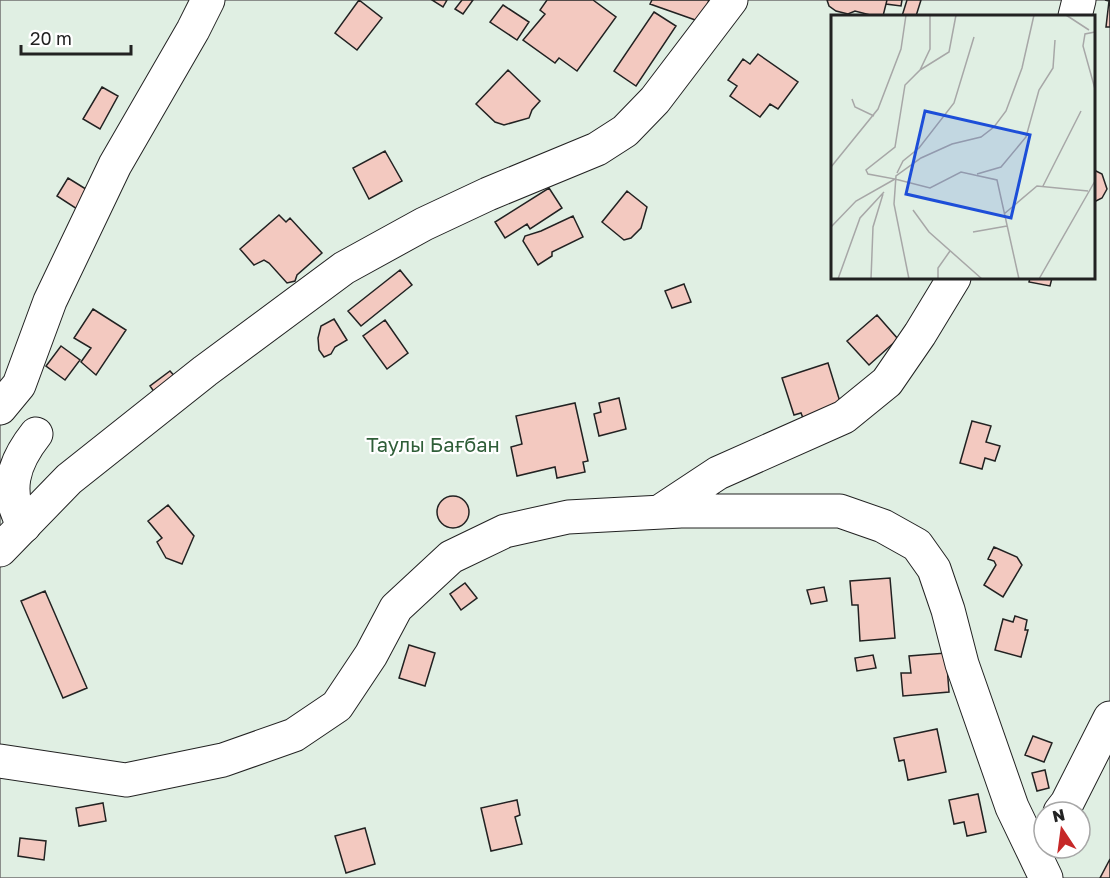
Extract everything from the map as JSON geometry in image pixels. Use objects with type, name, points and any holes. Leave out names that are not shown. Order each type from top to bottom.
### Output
[{"type":"street","points":[[0,408],[19,386],[50,301],[115,165],[208,0]]},
{"type":"street","points":[[0,550],[69,479],[205,371],[344,268],[424,224],[488,194],[597,149],[625,131],[655,100],[731,0]]},
{"type":"street","points":[[1075,15],[1078,0]]},
{"type":"street","points":[[659,512],[718,473],[844,417],[887,382],[953,279]]},
{"type":"street","points":[[24,526],[15,511],[12,492],[15,471],[23,450],[36,434]]},
{"type":"street","points":[[0,761],[126,780],[224,760],[294,735],[337,706],[371,655],[396,608],[451,557],[505,531],[568,517],[659,512],[840,511],[883,526],[916,545],[934,568],[965,675],[1012,807],[1032,832]]},
{"type":"street","points":[[1069,800],[1110,718]]},
{"type":"street","points":[[1042,860],[1046,878]]},
{"type":"green space","name":"Таулы Бағбан","points":[[0,0],[1110,0],[1110,878],[0,878]]},
{"type":"building","points":[[359,0],[382,18],[357,50],[335,33]]},
{"type":"building","points":[[432,0],[447,0],[443,7]]},
{"type":"building","points":[[462,0],[473,0],[463,14],[455,9]]},
{"type":"building","points":[[547,0],[593,0],[616,17],[577,71],[559,58],[555,63],[523,40],[545,14],[540,10]]},
{"type":"building","points":[[652,0],[709,0],[701,22],[650,4]]},
{"type":"building","points":[[827,0],[887,0],[883,15],[870,15],[855,11],[848,14],[836,11],[829,6]]},
{"type":"building","points":[[887,0],[902,0],[901,6],[886,4]]},
{"type":"building","points":[[907,0],[921,0],[916,15],[902,15]]},
{"type":"building","points":[[1105,0],[1110,0],[1110,27],[1106,27],[1109,1]]},
{"type":"building","points":[[503,5],[529,22],[517,40],[490,22]]},
{"type":"building","points":[[654,12],[676,26],[636,86],[614,71]]},
{"type":"building","points":[[758,54],[798,82],[778,109],[770,104],[760,117],[730,96],[737,86],[728,80],[743,59],[750,64]]},
{"type":"building","points":[[508,70],[540,101],[532,110],[529,118],[504,125],[495,122],[476,104]]},
{"type":"building","points":[[102,87],[118,96],[100,129],[83,119]]},
{"type":"building","points":[[385,151],[402,181],[369,199],[353,168]]},
{"type":"building","points":[[1095,170],[1102,174],[1107,189],[1102,198],[1095,202]]},
{"type":"building","points":[[68,178],[89,191],[77,209],[57,196]]},
{"type":"building","points":[[549,188],[562,208],[530,229],[527,224],[505,238],[495,222]]},
{"type":"building","points":[[627,191],[647,207],[641,228],[631,238],[624,240],[602,222]]},
{"type":"building","points":[[279,215],[286,222],[290,218],[322,253],[297,275],[295,281],[287,283],[269,263],[264,260],[254,265],[240,249]]},
{"type":"building","points":[[573,216],[583,237],[552,252],[552,256],[538,265],[523,241],[525,236]]},
{"type":"building","points":[[400,270],[412,285],[361,326],[348,311]]},
{"type":"building","points":[[1030,279],[1052,279],[1050,286],[1029,282]]},
{"type":"building","points":[[684,284],[691,302],[672,308],[665,291]]},
{"type":"building","points":[[93,309],[126,330],[96,375],[81,362],[91,348],[74,338]]},
{"type":"building","points":[[877,315],[898,339],[869,365],[847,341]]},
{"type":"building","points":[[334,319],[347,340],[324,357],[319,350],[318,338],[321,326]]},
{"type":"building","points":[[385,320],[408,353],[387,369],[363,336]]},
{"type":"building","points":[[61,346],[80,360],[65,380],[46,366]]},
{"type":"building","points":[[828,363],[841,405],[803,418],[801,413],[794,415],[782,378]]},
{"type":"building","points":[[170,371],[178,380],[157,396],[150,386]]},
{"type":"building","points":[[619,398],[626,429],[599,436],[594,414],[601,412],[599,403]]},
{"type":"building","points":[[575,403],[588,461],[583,462],[585,472],[557,478],[555,467],[517,476],[511,447],[522,444],[516,416]]},
{"type":"building","points":[[972,421],[991,426],[986,442],[1000,446],[995,461],[985,458],[982,469],[960,463]]},
{"type":"building","points":[[453,496],[465,500],[469,512],[465,524],[453,528],[441,524],[437,512],[441,500]]},
{"type":"building","points":[[168,505],[194,536],[182,564],[166,558],[157,542],[162,538],[148,521]]},
{"type":"building","points":[[994,547],[1017,557],[1022,565],[1003,597],[984,585],[996,565],[994,561],[988,559]]},
{"type":"building","points":[[890,578],[895,638],[860,641],[858,605],[852,605],[850,581]]},
{"type":"building","points":[[465,583],[477,598],[461,610],[450,594]]},
{"type":"building","points":[[824,587],[827,601],[811,604],[807,590]]},
{"type":"building","points":[[45,591],[87,688],[63,698],[21,601]]},
{"type":"building","points":[[1015,616],[1027,620],[1025,630],[1028,630],[1021,657],[995,650],[1003,619],[1013,622]]},
{"type":"building","points":[[409,645],[435,653],[425,686],[399,678]]},
{"type":"building","points":[[946,653],[949,692],[903,696],[901,673],[911,673],[909,656]]},
{"type":"building","points":[[873,655],[876,668],[857,671],[855,658]]},
{"type":"building","points":[[937,729],[946,772],[908,780],[904,760],[899,761],[894,738]]},
{"type":"building","points":[[1033,736],[1052,743],[1044,762],[1025,755]]},
{"type":"building","points":[[1045,770],[1049,788],[1037,791],[1032,773]]},
{"type":"building","points":[[978,794],[986,832],[967,836],[964,822],[954,824],[949,800]]},
{"type":"building","points":[[517,800],[520,815],[515,817],[522,844],[491,851],[481,808]]},
{"type":"building","points":[[103,803],[106,821],[79,826],[76,808]]},
{"type":"building","points":[[365,828],[375,864],[346,873],[335,836]]},
{"type":"building","points":[[20,838],[46,841],[44,860],[18,856]]},
{"type":"building","points":[[1110,859],[1110,878],[1100,878]]}]
